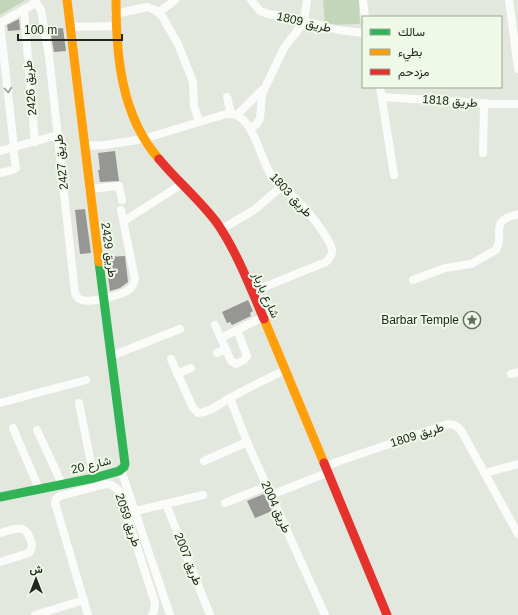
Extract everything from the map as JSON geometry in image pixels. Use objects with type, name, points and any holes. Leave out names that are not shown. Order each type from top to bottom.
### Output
[{"type":"street","name":"طريق 2429","points":[[67,0],[89,189],[112,356]]},
{"type":"street","name":"شارع باربار","points":[[116,0],[115,14],[120,61],[126,96],[134,122],[143,139],[154,154],[207,209],[222,229],[232,247],[263,317],[387,615]]},
{"type":"street","points":[[161,14],[175,0]]},
{"type":"street","name":"طريق 1809","points":[[251,0],[257,8],[264,13],[289,17],[338,30],[362,33]]},
{"type":"street","points":[[250,128],[260,119],[262,98],[266,85],[286,44],[304,22],[307,0]]},
{"type":"street","points":[[363,0],[365,16]]},
{"type":"street","points":[[510,0],[518,69]]},
{"type":"street","points":[[0,173],[16,168],[0,23],[24,10],[35,2]]},
{"type":"street","name":"طريق 2427","points":[[35,2],[41,10],[48,49],[75,294],[79,299],[83,301],[104,298],[131,288],[134,282],[124,221]]},
{"type":"street","points":[[115,14],[147,7],[161,14],[178,44],[193,82],[194,106],[199,121]]},
{"type":"street","name":"طريق 2426","points":[[24,10],[35,142]]},
{"type":"street","points":[[70,27],[116,26]]},
{"type":"street","points":[[84,146],[105,145],[143,139],[199,121],[234,114],[258,95],[266,85]]},
{"type":"street","points":[[380,88],[394,175]]},
{"type":"street","points":[[227,97],[234,114]]},
{"type":"street","name":"طريق 1818","points":[[382,97],[484,104],[518,104]]},
{"type":"street","points":[[483,153],[484,104]]},
{"type":"street","name":"طريق 1803","points":[[234,114],[245,120],[270,174],[281,187],[310,213],[330,245],[332,253],[326,262],[252,292]]},
{"type":"street","points":[[0,151],[58,135]]},
{"type":"street","points":[[121,210],[124,221],[182,184]]},
{"type":"street","points":[[89,189],[119,186],[122,200]]},
{"type":"street","points":[[222,229],[254,210],[281,187]]},
{"type":"street","points":[[413,280],[445,268],[472,264],[496,250],[498,247],[498,232],[501,222],[507,217],[518,214]]},
{"type":"street","points":[[221,338],[263,317]]},
{"type":"street","points":[[215,325],[231,361],[234,364],[244,360],[247,357],[237,330]]},
{"type":"street","points":[[112,356],[180,330]]},
{"type":"street","points":[[217,353],[226,349]]},
{"type":"street","name":"شارع 20","points":[[0,497],[94,478],[121,470],[124,467],[125,461],[112,356]]},
{"type":"street","points":[[171,360],[196,412],[203,412],[219,406],[230,398],[285,370]]},
{"type":"street","points":[[178,374],[191,368]]},
{"type":"street","points":[[0,403],[86,380]]},
{"type":"street","name":"طريق 2004","points":[[230,398],[247,442],[325,615]]},
{"type":"street","points":[[79,403],[94,478]]},
{"type":"street","name":"طريق 1809","points":[[271,495],[326,469],[451,424],[460,429],[518,534]]},
{"type":"street","points":[[13,428],[39,489]]},
{"type":"street","points":[[37,430],[62,484]]},
{"type":"street","points":[[204,461],[247,442]]},
{"type":"street","points":[[485,474],[518,464]]},
{"type":"street","points":[[121,470],[170,615]]},
{"type":"street","name":"طريق 2059","points":[[88,615],[55,508],[55,501],[60,496],[109,484],[115,486],[119,491],[155,603],[152,615]]},
{"type":"street","points":[[226,503],[267,486]]},
{"type":"street","points":[[136,511],[203,495]]},
{"type":"street","name":"طريق 2007","points":[[166,504],[210,615]]},
{"type":"street","points":[[0,533],[20,528],[24,529],[29,533],[32,545],[32,549],[29,553],[0,562]]},
{"type":"street","points":[[35,615],[84,600]]},
{"type":"green space","points":[[0,0],[26,0],[0,15]]},
{"type":"green space","points":[[323,0],[359,0],[360,24],[325,25]]},
{"type":"building","points":[[19,19],[20,30],[8,31],[7,25]]},
{"type":"building","points":[[63,28],[66,51],[54,52],[50,29]]},
{"type":"building","points":[[115,151],[119,181],[100,182],[98,153]]},
{"type":"building","points":[[85,209],[91,253],[80,254],[75,210]]},
{"type":"building","points":[[125,256],[128,282],[120,288],[110,291],[105,257]]},
{"type":"building","points":[[248,300],[253,311],[250,313],[251,316],[232,325],[230,322],[227,323],[222,312]]},
{"type":"building","points":[[264,494],[272,511],[255,518],[247,501]]},
{"type":"traffic: fast","points":[[0,497],[94,478],[119,471],[124,467],[125,464],[99,262]]},
{"type":"traffic: slow","points":[[67,0],[99,262]]},
{"type":"traffic: slow","points":[[116,0],[117,42],[123,84],[136,124],[146,142],[159,159]]},
{"type":"traffic: slow","points":[[264,319],[324,463]]},
{"type":"traffic: jam","points":[[159,159],[217,223],[237,258],[264,319]]},
{"type":"traffic: jam","points":[[324,463],[387,615]]},
{"type":"place","name":"Barbar Temple","points":[[472,320]]}]
